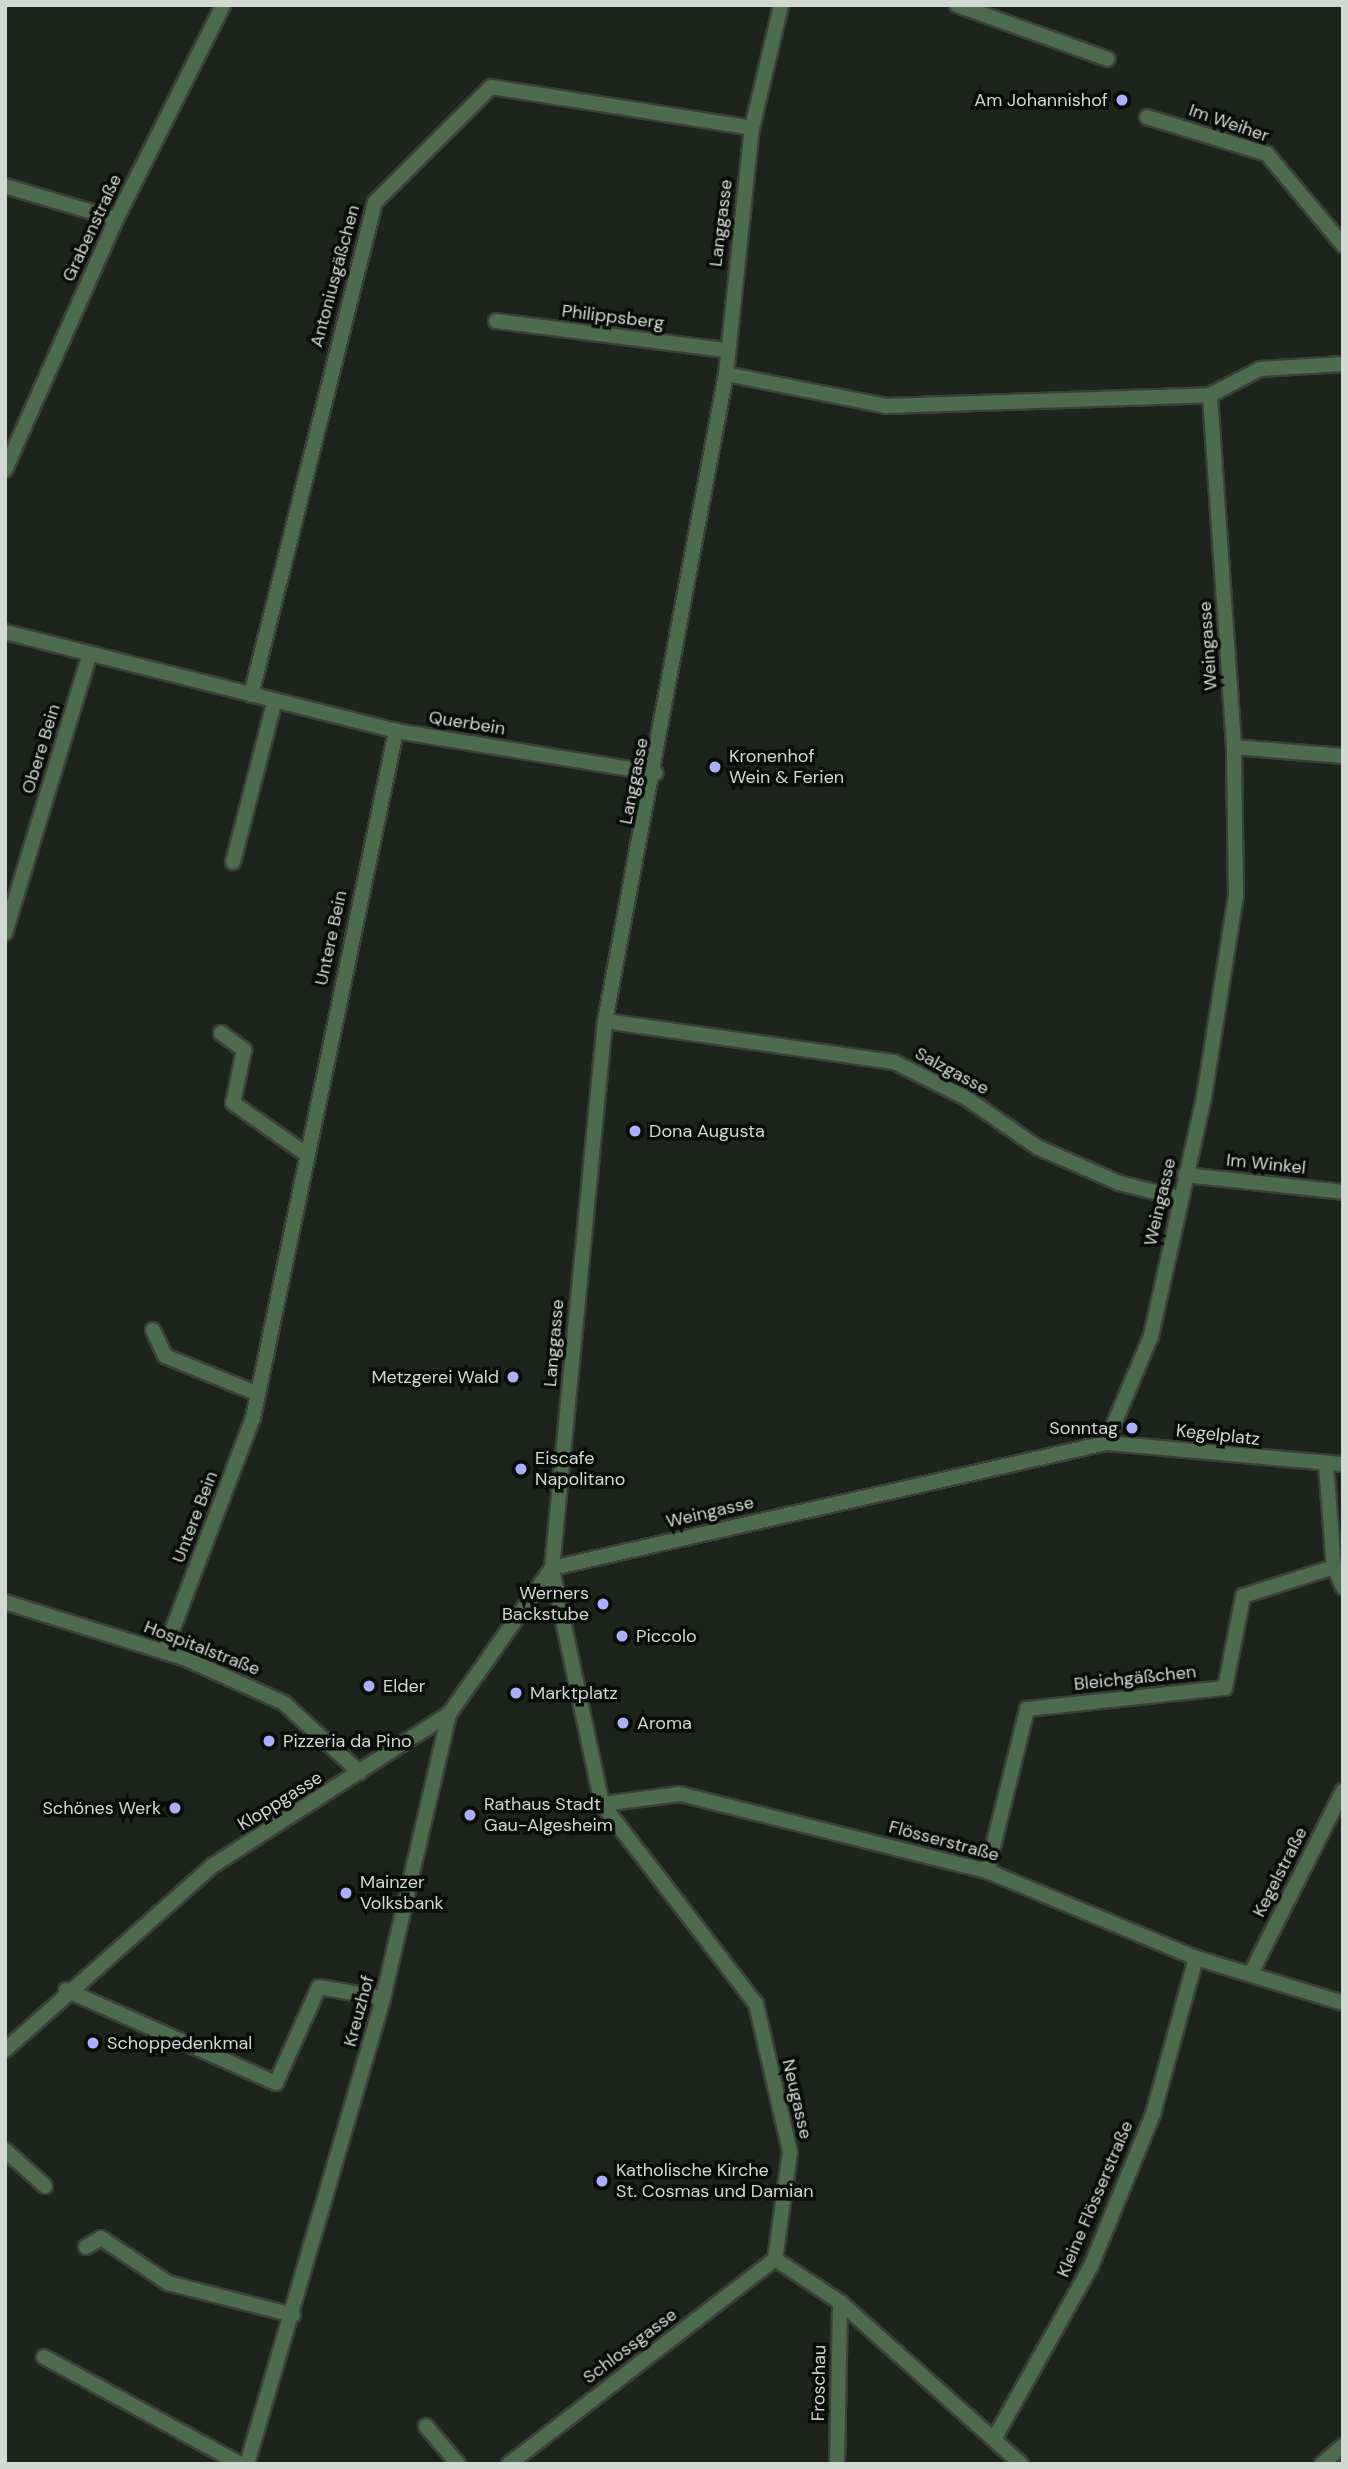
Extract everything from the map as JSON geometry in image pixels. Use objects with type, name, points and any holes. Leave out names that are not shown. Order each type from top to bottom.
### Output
[{"type":"street","name":"Grabenstraße","points":[[5,470],[116,219],[223,5]]},
{"type":"street","name":"Langgasse","points":[[552,1568],[605,1021],[656,773],[726,374],[724,350],[752,128],[781,5]]},
{"type":"street","points":[[957,5],[1108,59]]},
{"type":"street","name":"Antoniusgäßchen","points":[[251,695],[375,202],[491,86],[752,128]]},
{"type":"street","name":"Im Weiher","points":[[1147,117],[1267,154],[1343,245]]},
{"type":"street","points":[[5,186],[116,219]]},
{"type":"street","name":"Philippsberg","points":[[496,321],[724,350]]},
{"type":"street","points":[[726,374],[886,406],[1210,395],[1260,369],[1343,364]]},
{"type":"street","name":"Weingasse","points":[[552,1568],[1106,1443],[1151,1336],[1185,1175],[1236,896],[1234,747],[1210,395]]},
{"type":"street","name":"Querbein","points":[[5,632],[89,657],[251,695],[274,704],[396,731],[656,773]]},
{"type":"street","name":"Obere Bein","points":[[5,933],[89,657]]},
{"type":"street","points":[[233,862],[274,704]]},
{"type":"street","name":"Untere Bein","points":[[164,1651],[258,1394],[396,731]]},
{"type":"street","points":[[1234,747],[1343,757]]},
{"type":"street","name":"Salzgasse","points":[[605,1021],[894,1062],[967,1098],[1037,1147],[1119,1183],[1180,1198]]},
{"type":"street","points":[[221,1033],[244,1049],[233,1103],[306,1154]]},
{"type":"street","name":"Im Winkel","points":[[1185,1175],[1343,1192]]},
{"type":"street","points":[[153,1330],[165,1356],[258,1394]]},
{"type":"street","name":"Kegelplatz","points":[[1106,1443],[1343,1464]]},
{"type":"street","points":[[1326,1464],[1334,1567],[1343,1587]]},
{"type":"street","name":"Bleichgäßchen","points":[[987,1871],[1027,1709],[1224,1688],[1243,1596],[1334,1567]]},
{"type":"street","points":[[552,1568],[602,1804]]},
{"type":"street","name":"Kloppgasse","points":[[5,2050],[66,1990],[212,1866],[449,1714],[552,1568]]},
{"type":"street","name":"Hospitalstraße","points":[[5,1602],[164,1651],[284,1703],[360,1773]]},
{"type":"street","name":"Kreuzhof","points":[[247,2464],[293,2315],[383,1997],[449,1714]]},
{"type":"street","name":"Kegelstraße","points":[[1252,1970],[1343,1791]]},
{"type":"street","name":"Flösserstraße","points":[[602,1804],[680,1794],[987,1871],[1196,1958],[1252,1970],[1343,2003]]},
{"type":"street","name":"Neugasse","points":[[602,1804],[756,2004],[790,2152],[775,2259]]},
{"type":"street","name":"Kleine Flösserstraße","points":[[994,2439],[1091,2266],[1153,2114],[1196,1958]]},
{"type":"street","points":[[66,1990],[276,2083],[319,1987],[383,1997]]},
{"type":"street","points":[[5,2150],[45,2186]]},
{"type":"street","points":[[86,2247],[101,2238],[168,2283],[293,2315]]},
{"type":"street","points":[[775,2259],[840,2302],[1021,2464]]},
{"type":"street","name":"Schlossgasse","points":[[509,2464],[775,2259]]},
{"type":"street","name":"Froschau","points":[[837,2464],[840,2302]]},
{"type":"street","points":[[44,2357],[240,2464]]},
{"type":"street","points":[[426,2426],[458,2464]]},
{"type":"street","points":[[1322,2464],[1343,2446]]},
{"type":"place","name":"Am Johannishof","points":[[1122,100]]},
{"type":"place","name":"Kronenhof Wein & Ferien","points":[[715,767]]},
{"type":"place","name":"Dona Augusta","points":[[635,1131]]},
{"type":"place","name":"Metzgerei Wald","points":[[513,1377]]},
{"type":"place","name":"Sonntag","points":[[1132,1428]]},
{"type":"place","name":"Eiscafe Napolitano","points":[[521,1469]]},
{"type":"place","name":"Werners Backstube","points":[[603,1604]]},
{"type":"place","name":"Piccolo","points":[[622,1636]]},
{"type":"place","name":"Elder","points":[[369,1686]]},
{"type":"place","name":"Marktplatz","points":[[516,1693]]},
{"type":"place","name":"Aroma","points":[[623,1723]]},
{"type":"place","name":"Pizzeria da Pino","points":[[269,1741]]},
{"type":"place","name":"Schönes Werk","points":[[175,1808]]},
{"type":"place","name":"Rathaus Stadt Gau-Algesheim","points":[[470,1815]]},
{"type":"place","name":"Mainzer Volksbank","points":[[346,1893]]},
{"type":"place","name":"Schoppedenkmal","points":[[93,2043]]},
{"type":"place","name":"Katholische Kirche St. Cosmas und Damian","points":[[602,2181]]}]
